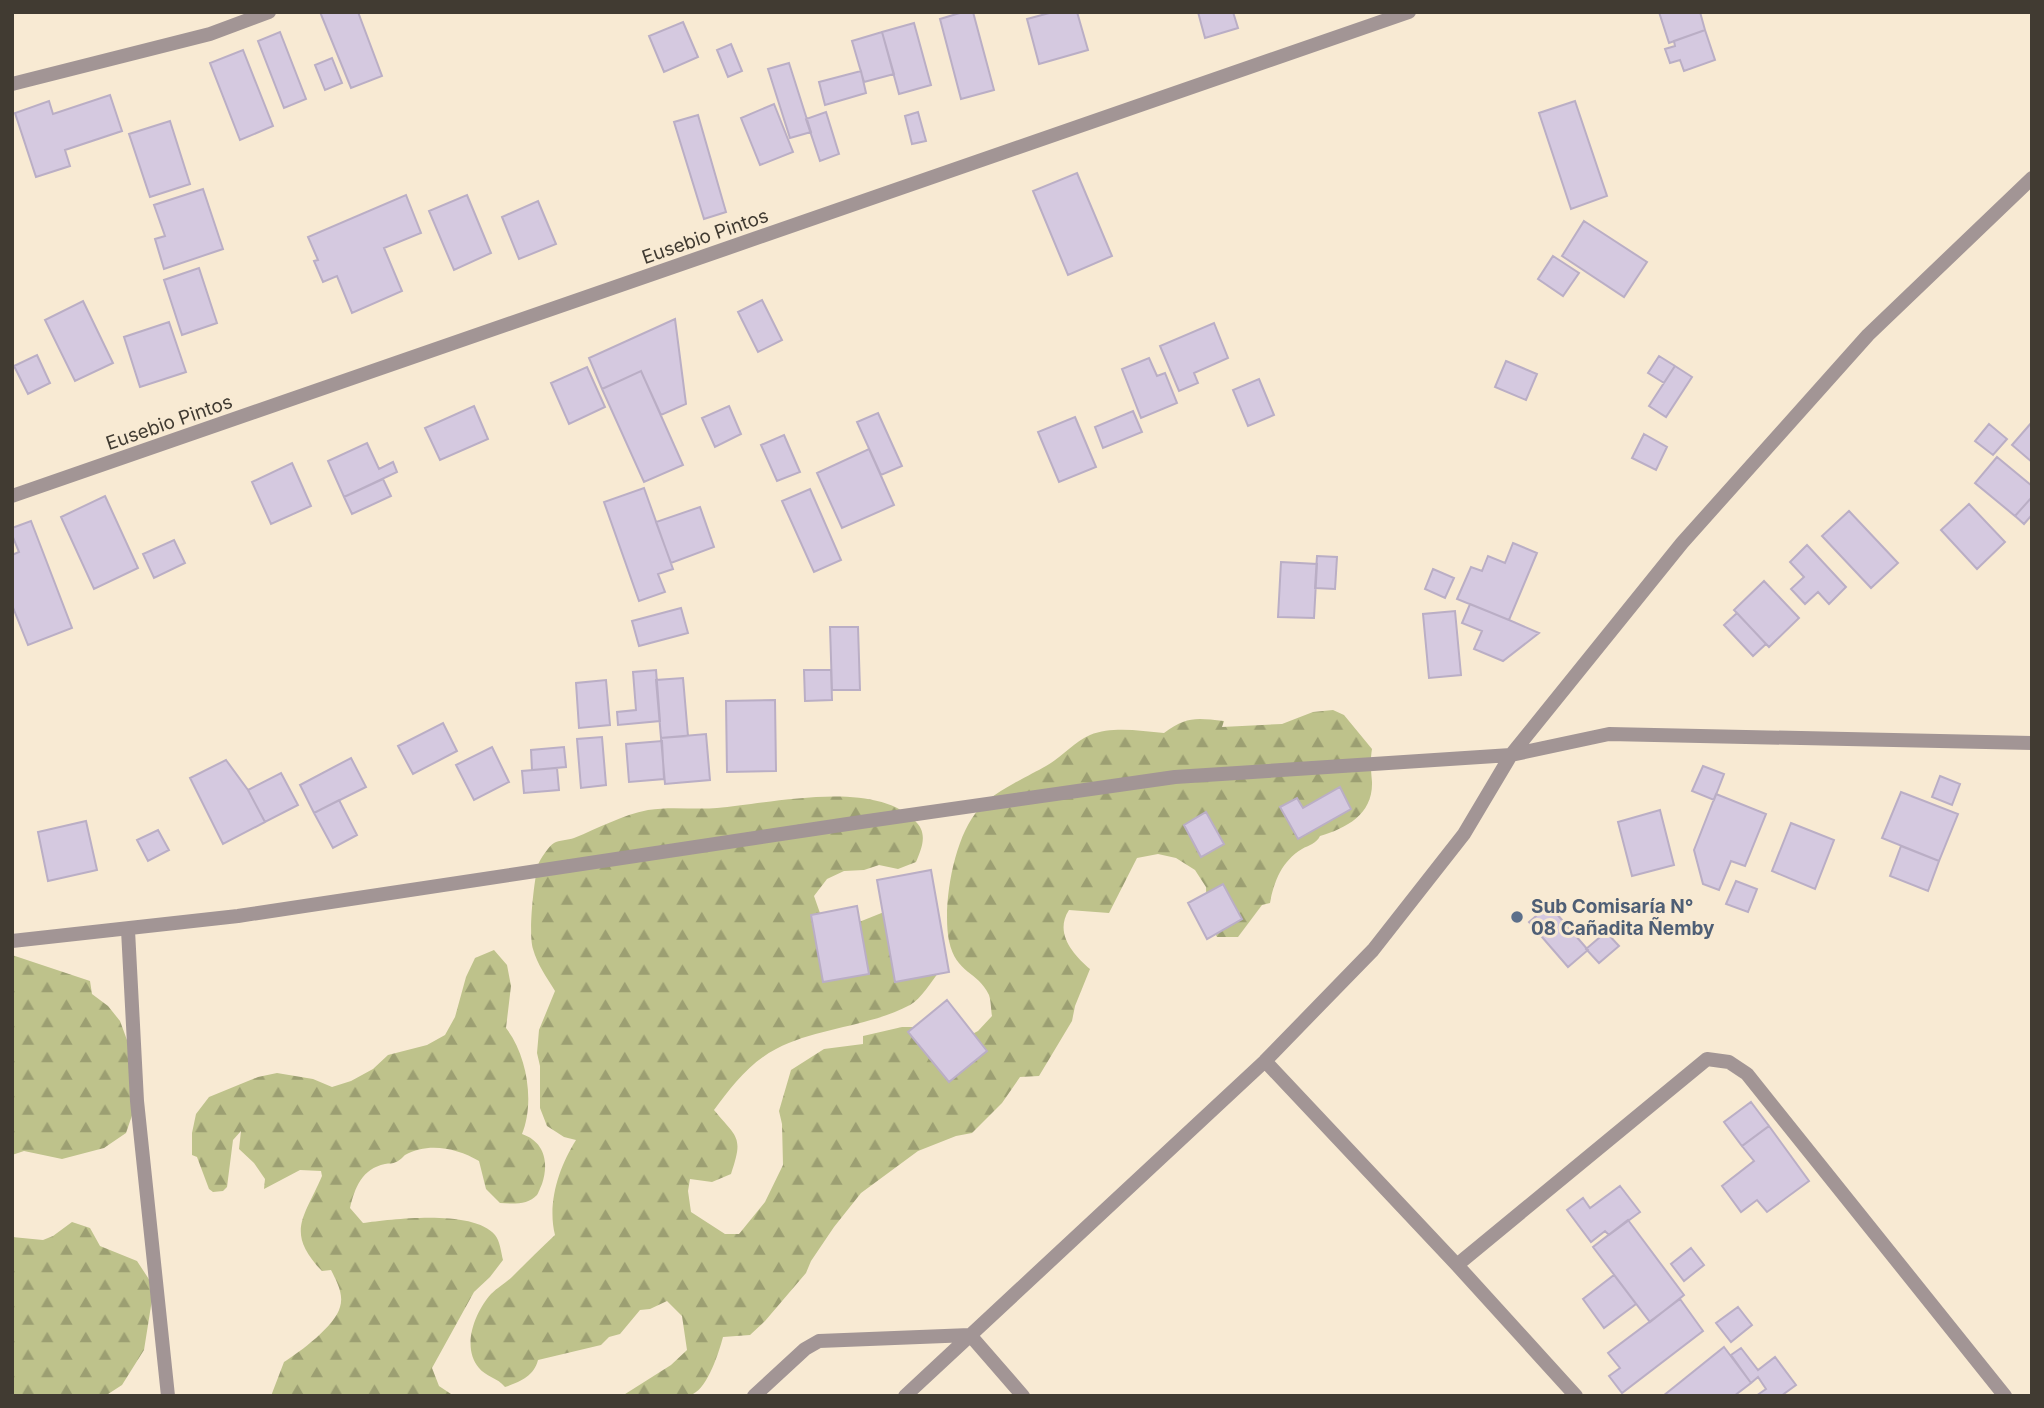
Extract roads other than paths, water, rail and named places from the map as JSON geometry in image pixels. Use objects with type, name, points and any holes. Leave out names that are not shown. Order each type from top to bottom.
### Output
[{"type":"street","points":[[12,84],[210,34],[269,12]]},
{"type":"street","name":"Eusebio Pintos","points":[[12,496],[1409,12]]},
{"type":"street","points":[[905,1396],[1265,1061],[1373,950],[1464,834],[1511,755],[1682,542],[1868,335],[2032,178]]},
{"type":"street","points":[[12,941],[238,916],[861,821],[1175,778],[1511,755],[1609,734],[2032,743]]},
{"type":"street","points":[[128,930],[137,1101],[168,1396]]},
{"type":"street","points":[[1457,1265],[1707,1059],[1729,1062],[1747,1074],[2005,1396]]},
{"type":"street","points":[[1265,1061],[1576,1396]]},
{"type":"street","points":[[754,1396],[805,1349],[819,1342],[970,1335]]},
{"type":"street","points":[[970,1335],[1023,1396]]},
{"type":"place","name":"Sub Comisaría N° 08 Cañadita Ñemby","points":[[1517,917]]}]
